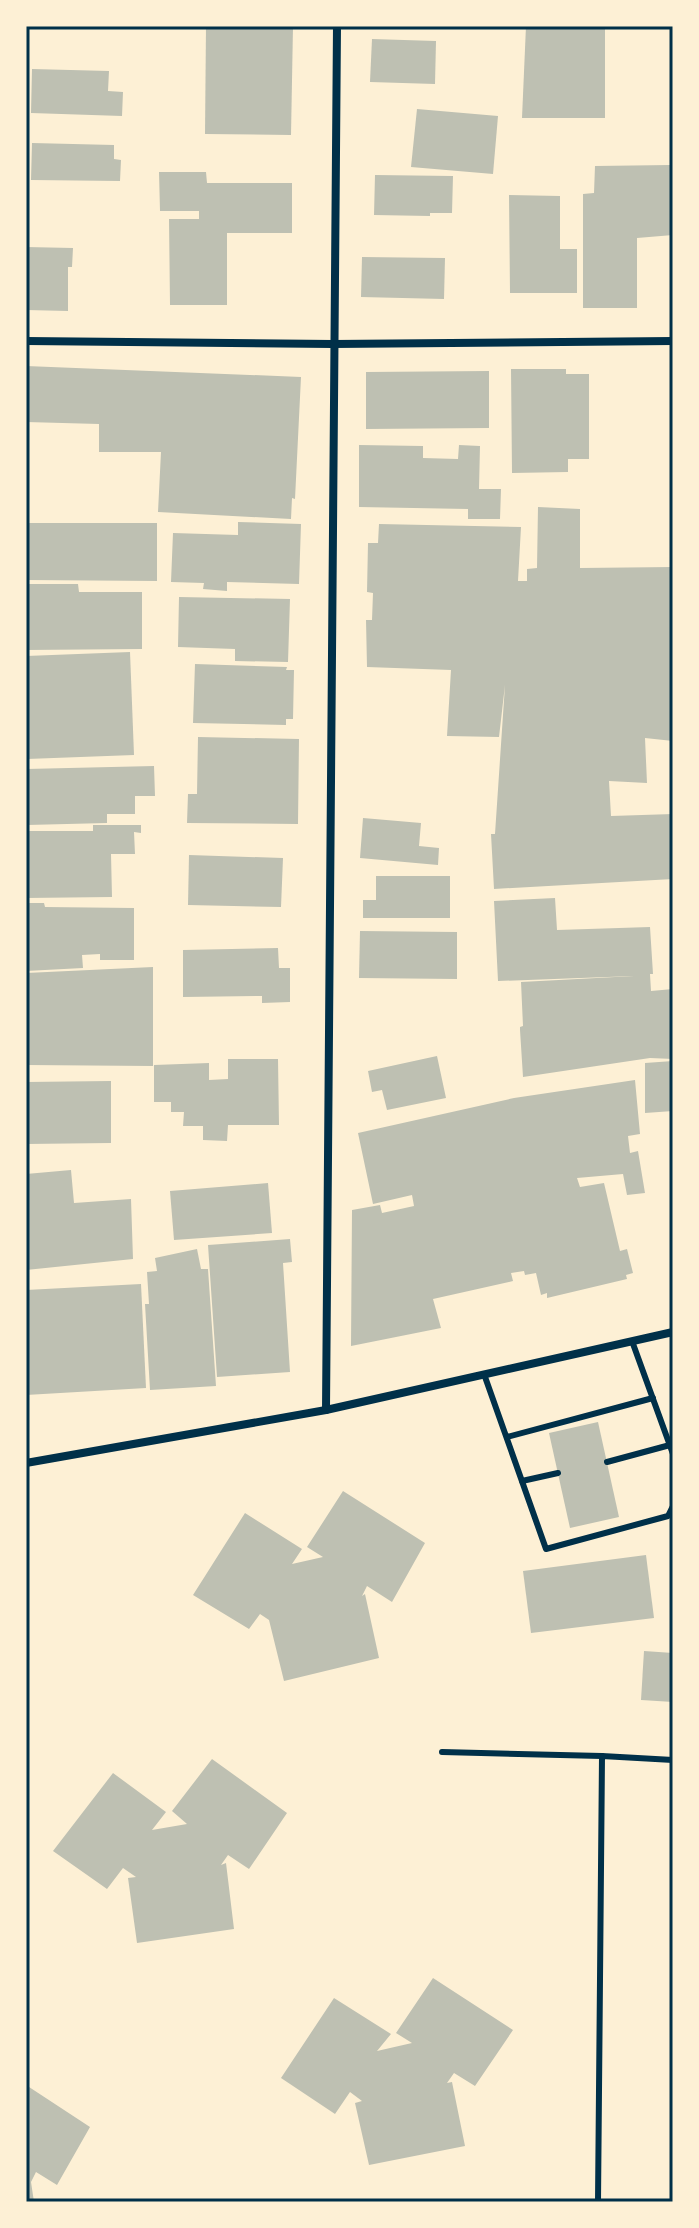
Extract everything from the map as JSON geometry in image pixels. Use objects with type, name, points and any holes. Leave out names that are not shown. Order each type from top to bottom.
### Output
[{"type":"street","points":[[326,1410],[337,26]]},
{"type":"street","points":[[26,341],[333,344],[673,341]]},
{"type":"street","points":[[26,1463],[326,1410],[673,1332]]},
{"type":"lane","points":[[632,1341],[673,1454]]},
{"type":"lane","points":[[484,1374],[546,1549],[668,1516],[673,1506]]},
{"type":"lane","points":[[507,1437],[653,1398]]},
{"type":"lane","points":[[607,1462],[670,1445]]},
{"type":"lane","points":[[522,1481],[558,1473]]},
{"type":"lane","points":[[668,1516],[673,1525]]},
{"type":"lane","points":[[442,1752],[673,1760]]},
{"type":"lane","points":[[598,2202],[602,1756]]},
{"type":"building","points":[[206,26],[293,26],[291,135],[205,134]]},
{"type":"building","points":[[526,26],[605,26],[605,118],[522,118]]},
{"type":"building","points":[[372,39],[436,41],[435,84],[370,82]]},
{"type":"building","points":[[32,69],[109,71],[108,91],[123,92],[122,116],[31,113]]},
{"type":"building","points":[[417,109],[498,116],[493,174],[411,167]]},
{"type":"building","points":[[32,143],[114,145],[114,159],[121,160],[120,181],[31,180]]},
{"type":"building","points":[[673,165],[673,235],[637,238],[637,308],[583,308],[583,194],[594,193],[595,166]]},
{"type":"building","points":[[159,172],[206,172],[207,183],[292,183],[292,233],[227,233],[227,305],[170,305],[169,219],[199,219],[199,211],[160,211]]},
{"type":"building","points":[[375,175],[453,176],[452,213],[430,213],[430,216],[374,215]]},
{"type":"building","points":[[509,195],[560,196],[560,249],[577,249],[577,293],[510,293]]},
{"type":"building","points":[[26,247],[73,248],[72,267],[68,267],[68,311],[26,310]]},
{"type":"building","points":[[362,257],[445,258],[444,299],[361,297]]},
{"type":"building","points":[[26,366],[301,377],[295,499],[292,498],[291,519],[158,512],[161,452],[99,452],[99,424],[26,422]]},
{"type":"building","points":[[511,369],[566,369],[566,374],[589,374],[589,459],[568,459],[568,472],[512,473]]},
{"type":"building","points":[[489,371],[489,428],[366,429],[366,372]]},
{"type":"building","points":[[359,445],[423,446],[423,458],[458,459],[459,445],[480,446],[479,489],[501,489],[500,519],[468,519],[468,509],[359,507]]},
{"type":"building","points":[[538,507],[580,509],[580,568],[673,567],[673,741],[645,738],[647,783],[609,781],[611,816],[673,814],[673,879],[494,889],[491,834],[495,834],[505,685],[499,737],[447,736],[451,670],[367,667],[366,620],[372,620],[373,593],[367,592],[368,543],[378,543],[379,524],[521,527],[518,581],[527,581],[527,569],[537,568]]},
{"type":"building","points":[[238,522],[301,524],[299,584],[227,582],[227,591],[203,589],[204,583],[171,582],[173,533],[238,535]]},
{"type":"building","points":[[26,523],[157,523],[157,581],[26,580]]},
{"type":"building","points":[[26,584],[78,584],[79,592],[142,592],[142,649],[26,650]]},
{"type":"building","points":[[179,597],[290,599],[288,662],[235,661],[235,649],[178,647]]},
{"type":"building","points":[[130,652],[134,755],[27,759],[26,656]]},
{"type":"building","points":[[195,664],[287,667],[286,670],[294,670],[293,719],[286,719],[286,725],[193,723]]},
{"type":"building","points":[[198,737],[299,739],[298,824],[187,823],[188,794],[197,794]]},
{"type":"building","points":[[154,766],[155,796],[135,796],[135,814],[107,814],[107,823],[27,825],[26,769]]},
{"type":"building","points":[[363,818],[421,823],[419,846],[439,848],[438,865],[360,858]]},
{"type":"building","points":[[93,825],[141,825],[141,833],[134,832],[135,854],[111,854],[112,897],[26,898],[26,831],[93,831]]},
{"type":"building","points":[[189,855],[283,858],[281,907],[188,905]]},
{"type":"building","points":[[376,876],[450,876],[450,918],[363,918],[363,900],[376,900]]},
{"type":"building","points":[[555,898],[557,930],[650,927],[651,991],[673,989],[673,1059],[650,1058],[523,1077],[521,982],[634,976],[498,981],[494,901]]},
{"type":"building","points":[[26,903],[44,903],[45,907],[134,908],[134,960],[100,960],[100,954],[82,955],[83,968],[26,971]]},
{"type":"building","points":[[360,931],[457,932],[457,979],[359,978]]},
{"type":"building","points":[[278,948],[279,968],[290,968],[290,1002],[262,1003],[262,996],[183,997],[183,950]]},
{"type":"building","points":[[153,967],[153,1066],[26,1065],[26,973]]},
{"type":"building","points":[[437,1056],[446,1098],[387,1110],[382,1090],[372,1092],[368,1071]]},
{"type":"building","points":[[228,1059],[278,1059],[279,1125],[228,1125],[227,1141],[203,1140],[203,1126],[183,1126],[184,1112],[171,1112],[171,1102],[154,1102],[154,1065],[209,1063],[209,1080],[228,1079]]},
{"type":"building","points":[[673,1061],[673,1111],[645,1113],[645,1063]]},
{"type":"building","points":[[635,1080],[640,1134],[628,1136],[630,1153],[638,1151],[645,1193],[627,1195],[623,1174],[577,1178],[580,1187],[604,1183],[620,1251],[627,1249],[633,1273],[626,1275],[627,1279],[547,1298],[547,1293],[541,1295],[536,1273],[511,1273],[513,1281],[433,1299],[441,1328],[351,1346],[352,1210],[380,1205],[382,1213],[414,1206],[412,1195],[373,1204],[358,1133],[514,1098]]},
{"type":"building","points":[[111,1081],[111,1143],[26,1144],[26,1082]]},
{"type":"building","points":[[71,1170],[74,1203],[131,1199],[133,1259],[26,1270],[26,1174]]},
{"type":"building","points":[[268,1183],[272,1233],[174,1240],[170,1191]]},
{"type":"building","points":[[290,1239],[292,1262],[283,1263],[290,1372],[217,1377],[208,1245]]},
{"type":"building","points":[[197,1249],[201,1269],[208,1269],[216,1386],[150,1390],[145,1304],[149,1304],[147,1272],[157,1271],[155,1258]]},
{"type":"building","points":[[141,1284],[146,1388],[26,1395],[26,1290]]},
{"type":"building","points":[[598,1422],[619,1517],[570,1528],[549,1433]]},
{"type":"building","points":[[343,1491],[425,1543],[392,1602],[367,1586],[362,1596],[365,1594],[379,1658],[284,1681],[269,1620],[260,1614],[249,1629],[193,1595],[245,1513],[302,1549],[292,1564],[323,1557],[307,1547]]},
{"type":"building","points":[[646,1555],[654,1618],[531,1633],[523,1571]]},
{"type":"building","points":[[644,1651],[673,1653],[673,1702],[641,1700]]},
{"type":"building","points":[[212,1759],[287,1813],[249,1869],[228,1855],[221,1865],[226,1863],[234,1929],[137,1943],[128,1878],[136,1877],[123,1868],[107,1889],[53,1851],[113,1773],[166,1812],[152,1830],[187,1824],[172,1811]]},
{"type":"building","points":[[433,1978],[513,2030],[475,2086],[454,2073],[447,2083],[452,2082],[465,2146],[369,2165],[355,2103],[362,2101],[350,2092],[335,2114],[281,2078],[334,1998],[391,2034],[377,2051],[412,2043],[396,2033]]},
{"type":"building","points":[[26,2085],[90,2127],[57,2185],[36,2172],[31,2182],[34,2202],[26,2202]]}]
